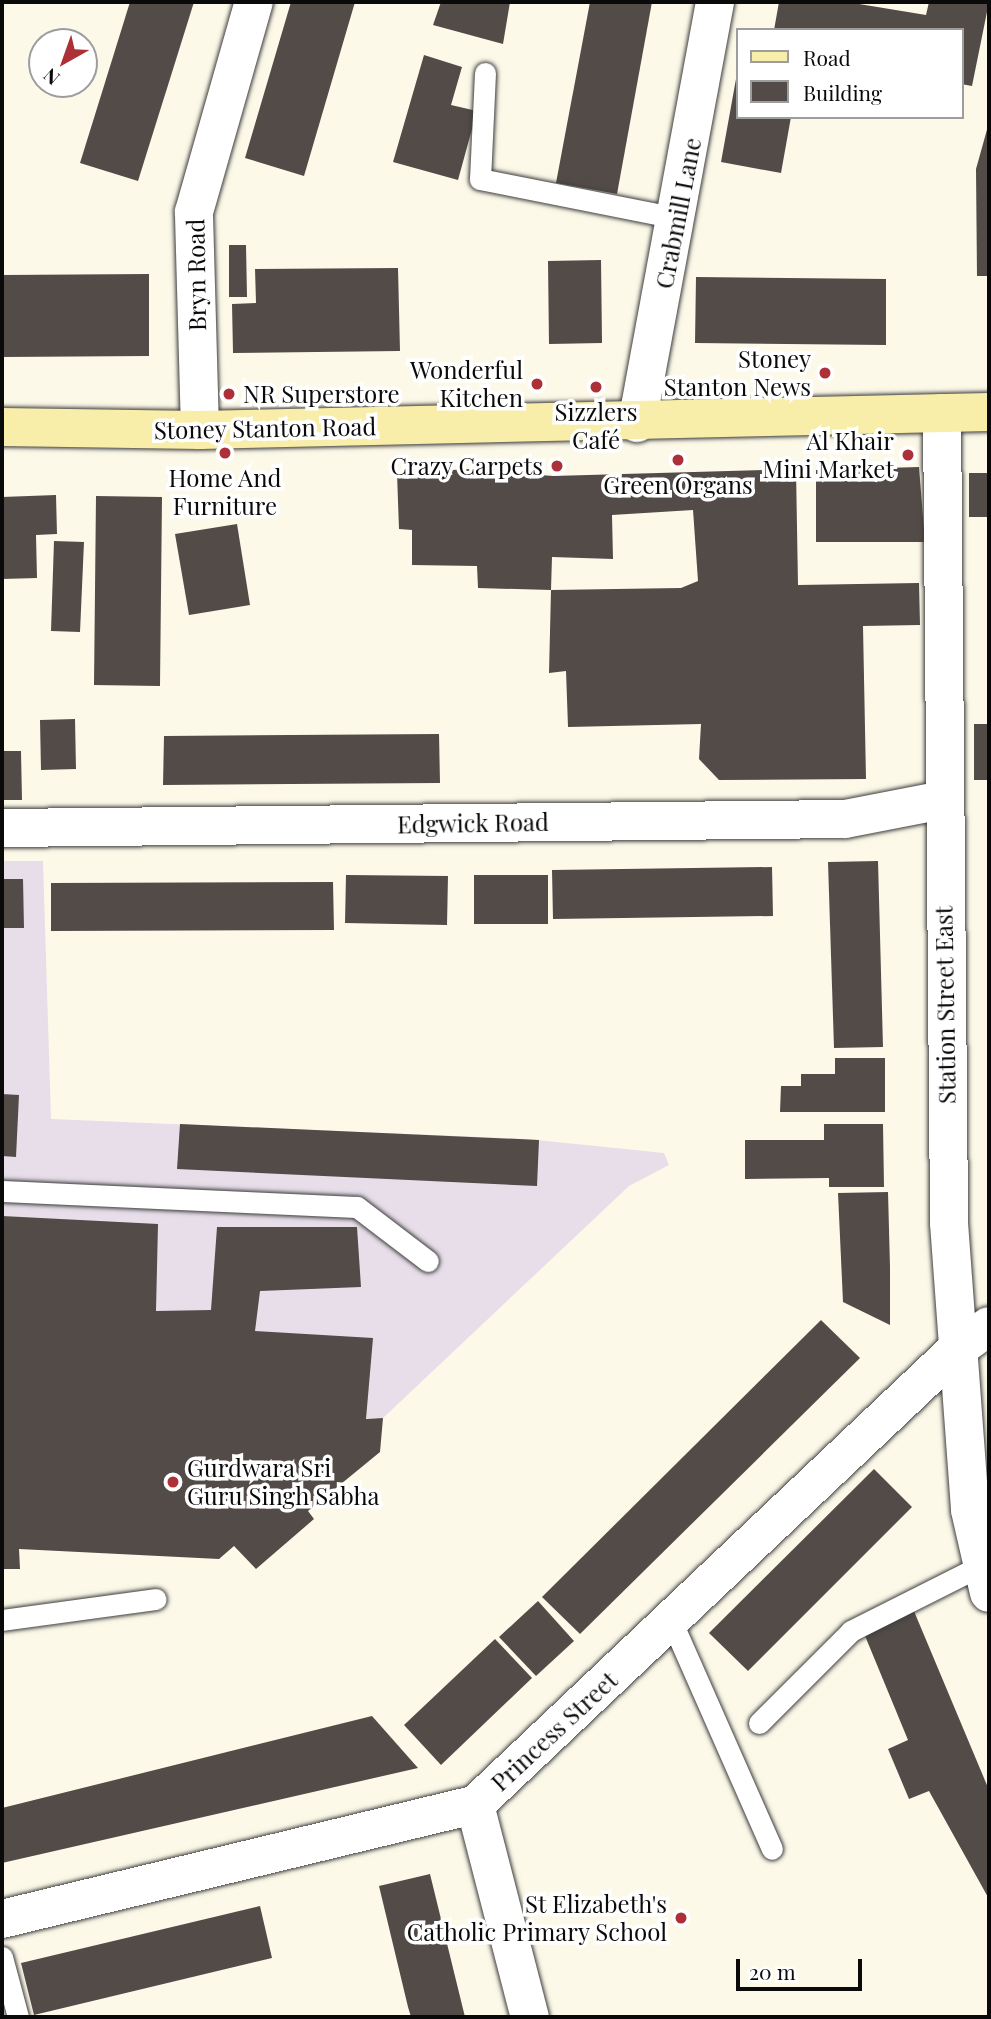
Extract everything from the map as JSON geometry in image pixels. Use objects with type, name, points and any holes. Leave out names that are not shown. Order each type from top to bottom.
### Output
[{"type":"main road","name":"Stoney Stanton Road","points":[[2,427],[200,430],[637,423],[989,412]]},
{"type":"street","name":"Bryn Road","points":[[200,430],[194,212],[254,2]]},
{"type":"street","name":"Crabmill Lane","points":[[637,423],[715,2]]},
{"type":"street","name":"Station Street East","points":[[942,413],[943,800],[955,1351],[985,1579]]},
{"type":"street","name":"Edgwick Road","points":[[2,828],[845,819],[943,800]]},
{"type":"street","name":"Princess Street","points":[[4,1911],[475,1805],[955,1351],[989,1326]]},
{"type":"street","points":[[475,1805],[530,2017]]},
{"type":"lane","points":[[485,73],[480,179],[677,218]]},
{"type":"lane","points":[[2,1191],[357,1207],[428,1261]]},
{"type":"lane","points":[[759,1723],[851,1631],[985,1579]]},
{"type":"lane","points":[[2,1620],[156,1599]]},
{"type":"lane","points":[[671,1620],[772,1849]]},
{"type":"lane","points":[[2,1957],[18,2017]]},
{"type":"shaded area","points":[[2,861],[43,861],[51,1119],[527,1139],[664,1153],[669,1165],[629,1186],[383,1418],[2,1426]]},
{"type":"building","points":[[130,2],[194,2],[138,181],[80,163]]},
{"type":"building","points":[[291,2],[355,2],[304,176],[245,158]]},
{"type":"building","points":[[441,2],[510,2],[503,44],[433,25]]},
{"type":"building","points":[[590,2],[652,2],[617,194],[556,183]]},
{"type":"building","points":[[779,2],[847,2],[926,15],[929,2],[989,2],[972,86],[963,84],[963,28],[774,28]]},
{"type":"building","points":[[424,55],[462,67],[451,105],[477,111],[458,180],[393,162]]},
{"type":"building","points":[[736,79],[736,119],[791,119],[781,173],[721,162]]},
{"type":"building","points":[[988,126],[989,276],[977,276],[976,169]]},
{"type":"building","points":[[229,245],[246,245],[247,297],[229,297]]},
{"type":"building","points":[[601,260],[602,343],[549,344],[548,261]]},
{"type":"building","points":[[398,268],[400,351],[233,353],[232,304],[256,303],[255,269]]},
{"type":"building","points":[[149,274],[149,356],[2,357],[2,275]]},
{"type":"building","points":[[696,277],[886,279],[886,345],[695,343]]},
{"type":"building","points":[[919,467],[925,542],[816,542],[816,470]]},
{"type":"building","points":[[471,469],[553,476],[796,469],[798,585],[919,583],[920,625],[863,626],[866,779],[719,780],[699,759],[701,724],[568,727],[566,671],[549,673],[551,590],[478,588],[477,566],[412,565],[412,530],[399,529],[397,473]],"holes":[[[693,510],[698,581],[681,588],[551,590],[552,557],[613,559],[612,515]]]},
{"type":"building","points":[[969,473],[989,473],[989,517],[969,517]]},
{"type":"building","points":[[56,495],[57,534],[36,535],[37,578],[2,579],[2,497]]},
{"type":"building","points":[[96,496],[162,497],[160,686],[94,685]]},
{"type":"building","points":[[237,524],[250,605],[189,615],[175,534]]},
{"type":"building","points":[[54,541],[84,542],[80,632],[51,631]]},
{"type":"building","points":[[75,719],[76,769],[41,770],[40,720]]},
{"type":"building","points":[[974,724],[989,724],[989,780],[974,780]]},
{"type":"building","points":[[439,734],[440,783],[163,785],[164,736]]},
{"type":"building","points":[[2,751],[21,751],[22,800],[2,800]]},
{"type":"building","points":[[878,861],[883,1047],[834,1048],[828,862]]},
{"type":"building","points":[[772,867],[773,916],[553,919],[552,870]]},
{"type":"building","points":[[346,875],[448,876],[447,925],[345,923]]},
{"type":"building","points":[[474,875],[548,875],[548,924],[474,924]]},
{"type":"building","points":[[2,879],[23,879],[24,928],[2,928]]},
{"type":"building","points":[[333,882],[334,930],[51,931],[51,883]]},
{"type":"building","points":[[835,1058],[885,1058],[885,1112],[780,1112],[781,1086],[801,1086],[801,1074],[835,1074]]},
{"type":"building","points":[[2,1094],[19,1095],[16,1157],[2,1156]]},
{"type":"building","points":[[180,1124],[539,1140],[537,1186],[177,1169]]},
{"type":"building","points":[[824,1124],[883,1124],[884,1187],[829,1187],[829,1178],[745,1179],[745,1140],[824,1140]]},
{"type":"building","points":[[888,1192],[890,1325],[843,1302],[838,1193]]},
{"type":"building","points":[[2,1216],[158,1224],[156,1311],[211,1310],[217,1227],[357,1227],[361,1287],[260,1291],[255,1331],[373,1338],[366,1419],[383,1418],[380,1452],[308,1511],[314,1519],[256,1569],[234,1546],[219,1559],[19,1549],[20,1569],[2,1569]]},
{"type":"building","points":[[821,1320],[860,1358],[580,1634],[542,1597]]},
{"type":"building","points":[[874,1469],[912,1507],[748,1671],[709,1633]]},
{"type":"building","points":[[538,1601],[574,1641],[536,1676],[499,1637]]},
{"type":"building","points":[[911,1604],[989,1790],[989,1899],[929,1791],[909,1799],[888,1749],[908,1740],[863,1631]]},
{"type":"building","points":[[495,1639],[532,1678],[441,1765],[404,1725]]},
{"type":"building","points":[[372,1716],[418,1768],[2,1863],[2,1808]]},
{"type":"building","points":[[430,1874],[465,2017],[411,2017],[408,2007],[379,1886]]},
{"type":"building","points":[[260,1906],[272,1958],[34,2015],[21,1963]]},
{"type":"place","name":"Stoney Stanton News","points":[[825,373]]},
{"type":"place","name":"Wonderful Kitchen","points":[[537,384]]},
{"type":"place","name":"Sizzlers Café","points":[[596,387]]},
{"type":"place","name":"NR Superstore","points":[[229,394]]},
{"type":"place","name":"Home And Furniture","points":[[225,453]]},
{"type":"place","name":"Al Khair Mini Market","points":[[908,455]]},
{"type":"place","name":"Green Organs","points":[[678,460]]},
{"type":"place","name":"Crazy Carpets","points":[[557,466]]},
{"type":"place","name":"Gurdwara Sri Guru Singh Sabha","points":[[173,1482]]},
{"type":"place","name":"St Elizabeth's Catholic Primary School","points":[[681,1918]]}]
